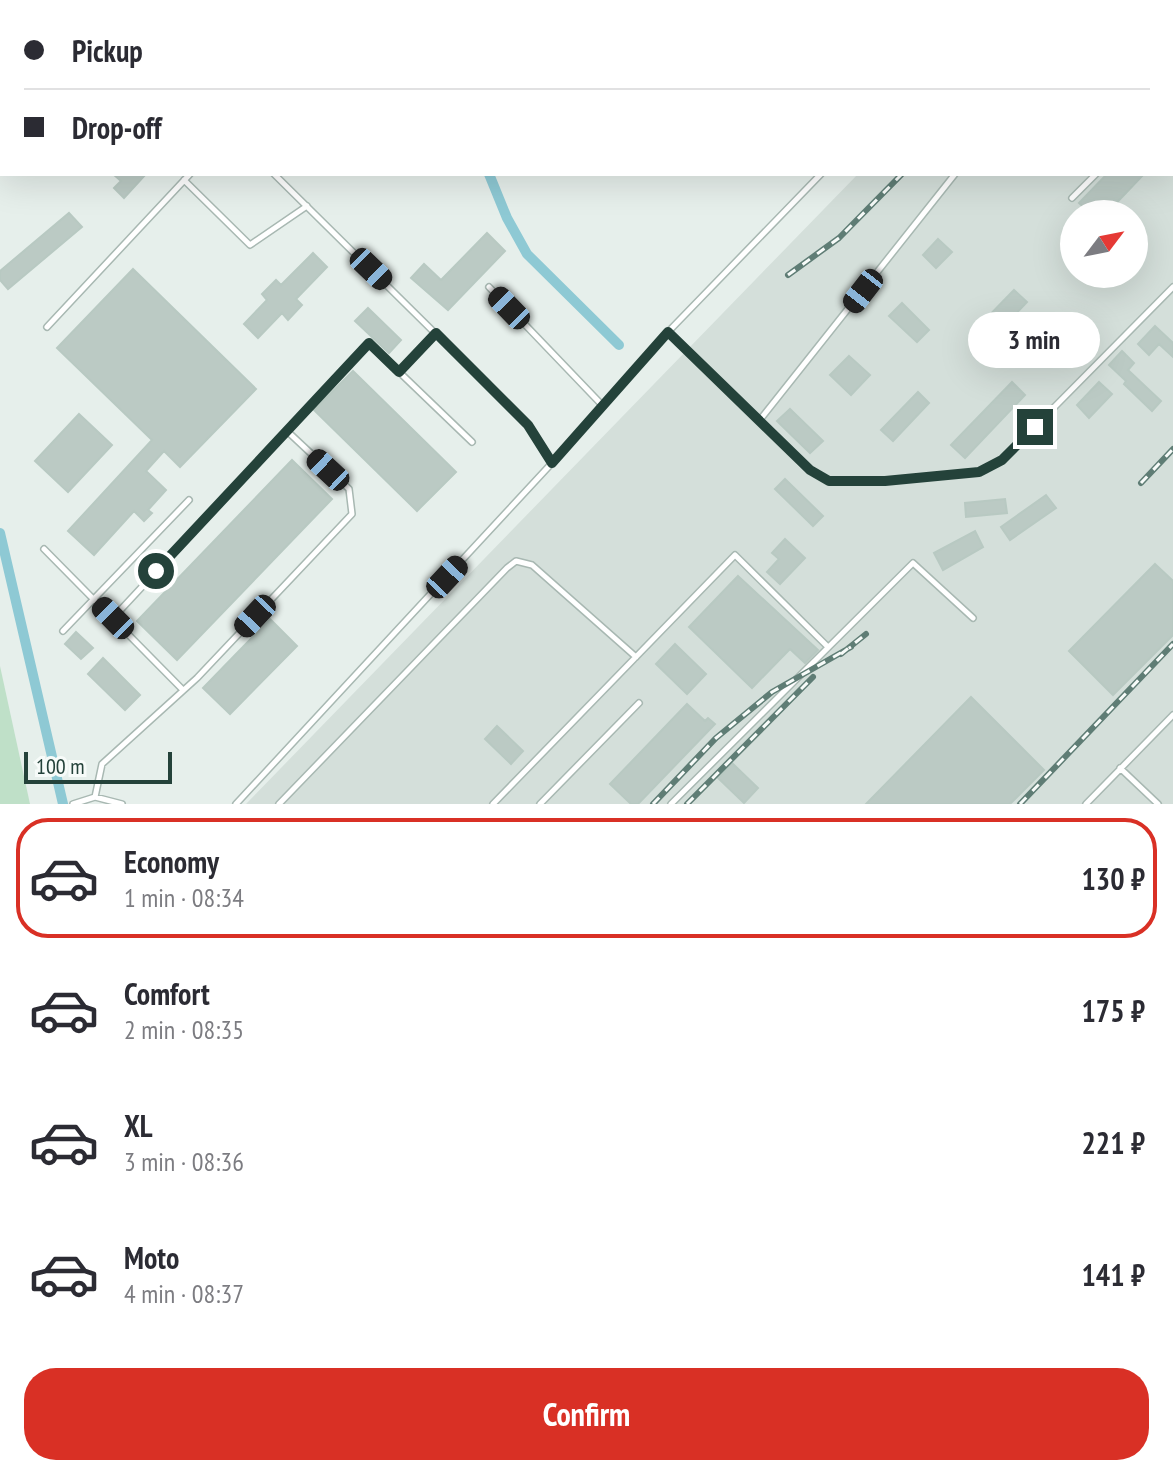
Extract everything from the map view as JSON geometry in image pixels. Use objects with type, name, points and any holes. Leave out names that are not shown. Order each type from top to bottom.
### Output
[{"type":"lane","points":[[47,327],[188,176]]},
{"type":"lane","points":[[276,176],[528,425],[552,463]]},
{"type":"lane","points":[[236,804],[552,463],[668,332],[819,176]]},
{"type":"lane","points":[[759,421],[953,176]]},
{"type":"lane","points":[[1072,198],[1094,176]]},
{"type":"lane","points":[[184,180],[250,245],[307,206]]},
{"type":"lane","points":[[489,287],[603,406]]},
{"type":"lane","points":[[668,332],[810,470],[829,481],[885,481],[979,472],[1002,460],[1173,287]]},
{"type":"lane","points":[[399,372],[436,333]]},
{"type":"lane","points":[[113,618],[369,343],[472,442]]},
{"type":"lane","points":[[95,797],[102,764],[183,690],[352,514],[349,489],[287,431]]},
{"type":"lane","points":[[63,631],[189,500]]},
{"type":"lane","points":[[44,549],[183,690]]},
{"type":"lane","points":[[493,804],[735,555],[828,647]]},
{"type":"lane","points":[[279,804],[516,561],[532,565],[636,657]]},
{"type":"lane","points":[[671,804],[913,563],[973,618]]},
{"type":"lane","points":[[540,804],[639,703]]},
{"type":"lane","points":[[1086,804],[1173,715]]},
{"type":"lane","points":[[1120,768],[1158,804]]},
{"type":"lane","points":[[73,803],[95,797],[122,804]]},
{"type":"shaded area","points":[[856,176],[1173,176],[1173,804],[246,804]]},
{"type":"green space","points":[[0,666],[30,804],[0,804]]},
{"type":"building","points":[[115,176],[144,176],[124,198],[114,188],[121,181]]},
{"type":"building","points":[[1105,176],[1142,176],[1119,200],[1082,200]]},
{"type":"building","points":[[69,213],[82,227],[8,289],[0,280],[0,271]]},
{"type":"building","points":[[487,233],[505,251],[448,310],[411,278],[424,264],[441,280]]},
{"type":"building","points":[[938,239],[952,252],[936,268],[923,255]]},
{"type":"building","points":[[313,253],[327,267],[296,299],[302,305],[288,320],[282,313],[258,338],[244,324],[267,300],[262,294],[276,280],[281,285]]},
{"type":"building","points":[[133,269],[256,389],[180,467],[164,451],[146,471],[166,490],[148,510],[152,513],[144,521],[134,511],[94,555],[68,531],[152,440],[57,348]]},
{"type":"building","points":[[1014,290],[1027,302],[991,340],[978,327]]},
{"type":"building","points":[[902,303],[929,330],[917,342],[889,316]]},
{"type":"building","points":[[368,308],[401,340],[389,353],[355,321]]},
{"type":"building","points":[[1155,326],[1173,343],[1173,357],[1159,344],[1149,355],[1138,344]]},
{"type":"building","points":[[1122,351],[1134,363],[1128,370],[1161,401],[1152,411],[1109,365]]},
{"type":"building","points":[[849,356],[870,375],[851,395],[830,375]]},
{"type":"building","points":[[353,371],[456,472],[417,511],[314,410]]},
{"type":"building","points":[[1012,382],[1025,395],[965,458],[951,445]]},
{"type":"building","points":[[1099,382],[1112,394],[1089,418],[1077,405]]},
{"type":"building","points":[[918,392],[929,403],[893,441],[881,430]]},
{"type":"building","points":[[790,409],[823,441],[810,453],[777,421]]},
{"type":"building","points":[[79,414],[112,445],[68,492],[35,461]]},
{"type":"building","points":[[292,460],[332,499],[177,660],[137,621]]},
{"type":"building","points":[[785,479],[823,516],[813,526],[775,489]]},
{"type":"building","points":[[1046,495],[1056,508],[1010,540],[1001,527]]},
{"type":"building","points":[[1005,499],[1007,513],[966,517],[965,503]]},
{"type":"building","points":[[975,531],[983,547],[943,570],[934,553]]},
{"type":"building","points":[[785,539],[805,558],[780,584],[767,572],[779,559],[772,553]]},
{"type":"building","points":[[1155,564],[1173,581],[1173,635],[1113,695],[1069,651]]},
{"type":"building","points":[[738,576],[818,650],[805,663],[790,649],[752,688],[689,627]]},
{"type":"building","points":[[270,619],[297,646],[230,714],[203,688]]},
{"type":"building","points":[[76,632],[93,648],[81,659],[65,644]]},
{"type":"building","points":[[675,644],[706,674],[687,694],[656,664]]},
{"type":"building","points":[[103,658],[140,695],[125,710],[88,674]]},
{"type":"building","points":[[971,697],[1044,770],[1010,804],[866,804]]},
{"type":"building","points":[[687,704],[705,721],[708,718],[715,724],[638,804],[631,804],[610,784]]},
{"type":"building","points":[[497,726],[523,751],[511,764],[485,739]]},
{"type":"building","points":[[732,763],[758,788],[744,803],[718,778]]},
{"type":"waterway","points":[[490,176],[507,218],[527,254],[619,345]]},
{"type":"waterway","points":[[0,533],[63,804]]},
{"type":"railway","points":[[788,275],[839,238],[900,176]]},
{"type":"railway","points":[[1141,483],[1173,449]]},
{"type":"railway","points":[[841,654],[866,634]]},
{"type":"railway","points":[[1020,804],[1173,644]]},
{"type":"railway","points":[[653,804],[716,738],[772,692],[851,647]]},
{"type":"railway","points":[[687,804],[813,677]]},
{"type":"route","points":[[156,571],[369,343],[399,372],[436,333],[528,425],[552,463],[668,332],[810,470],[829,481],[885,481],[979,472],[1002,460],[1035,427]]}]
